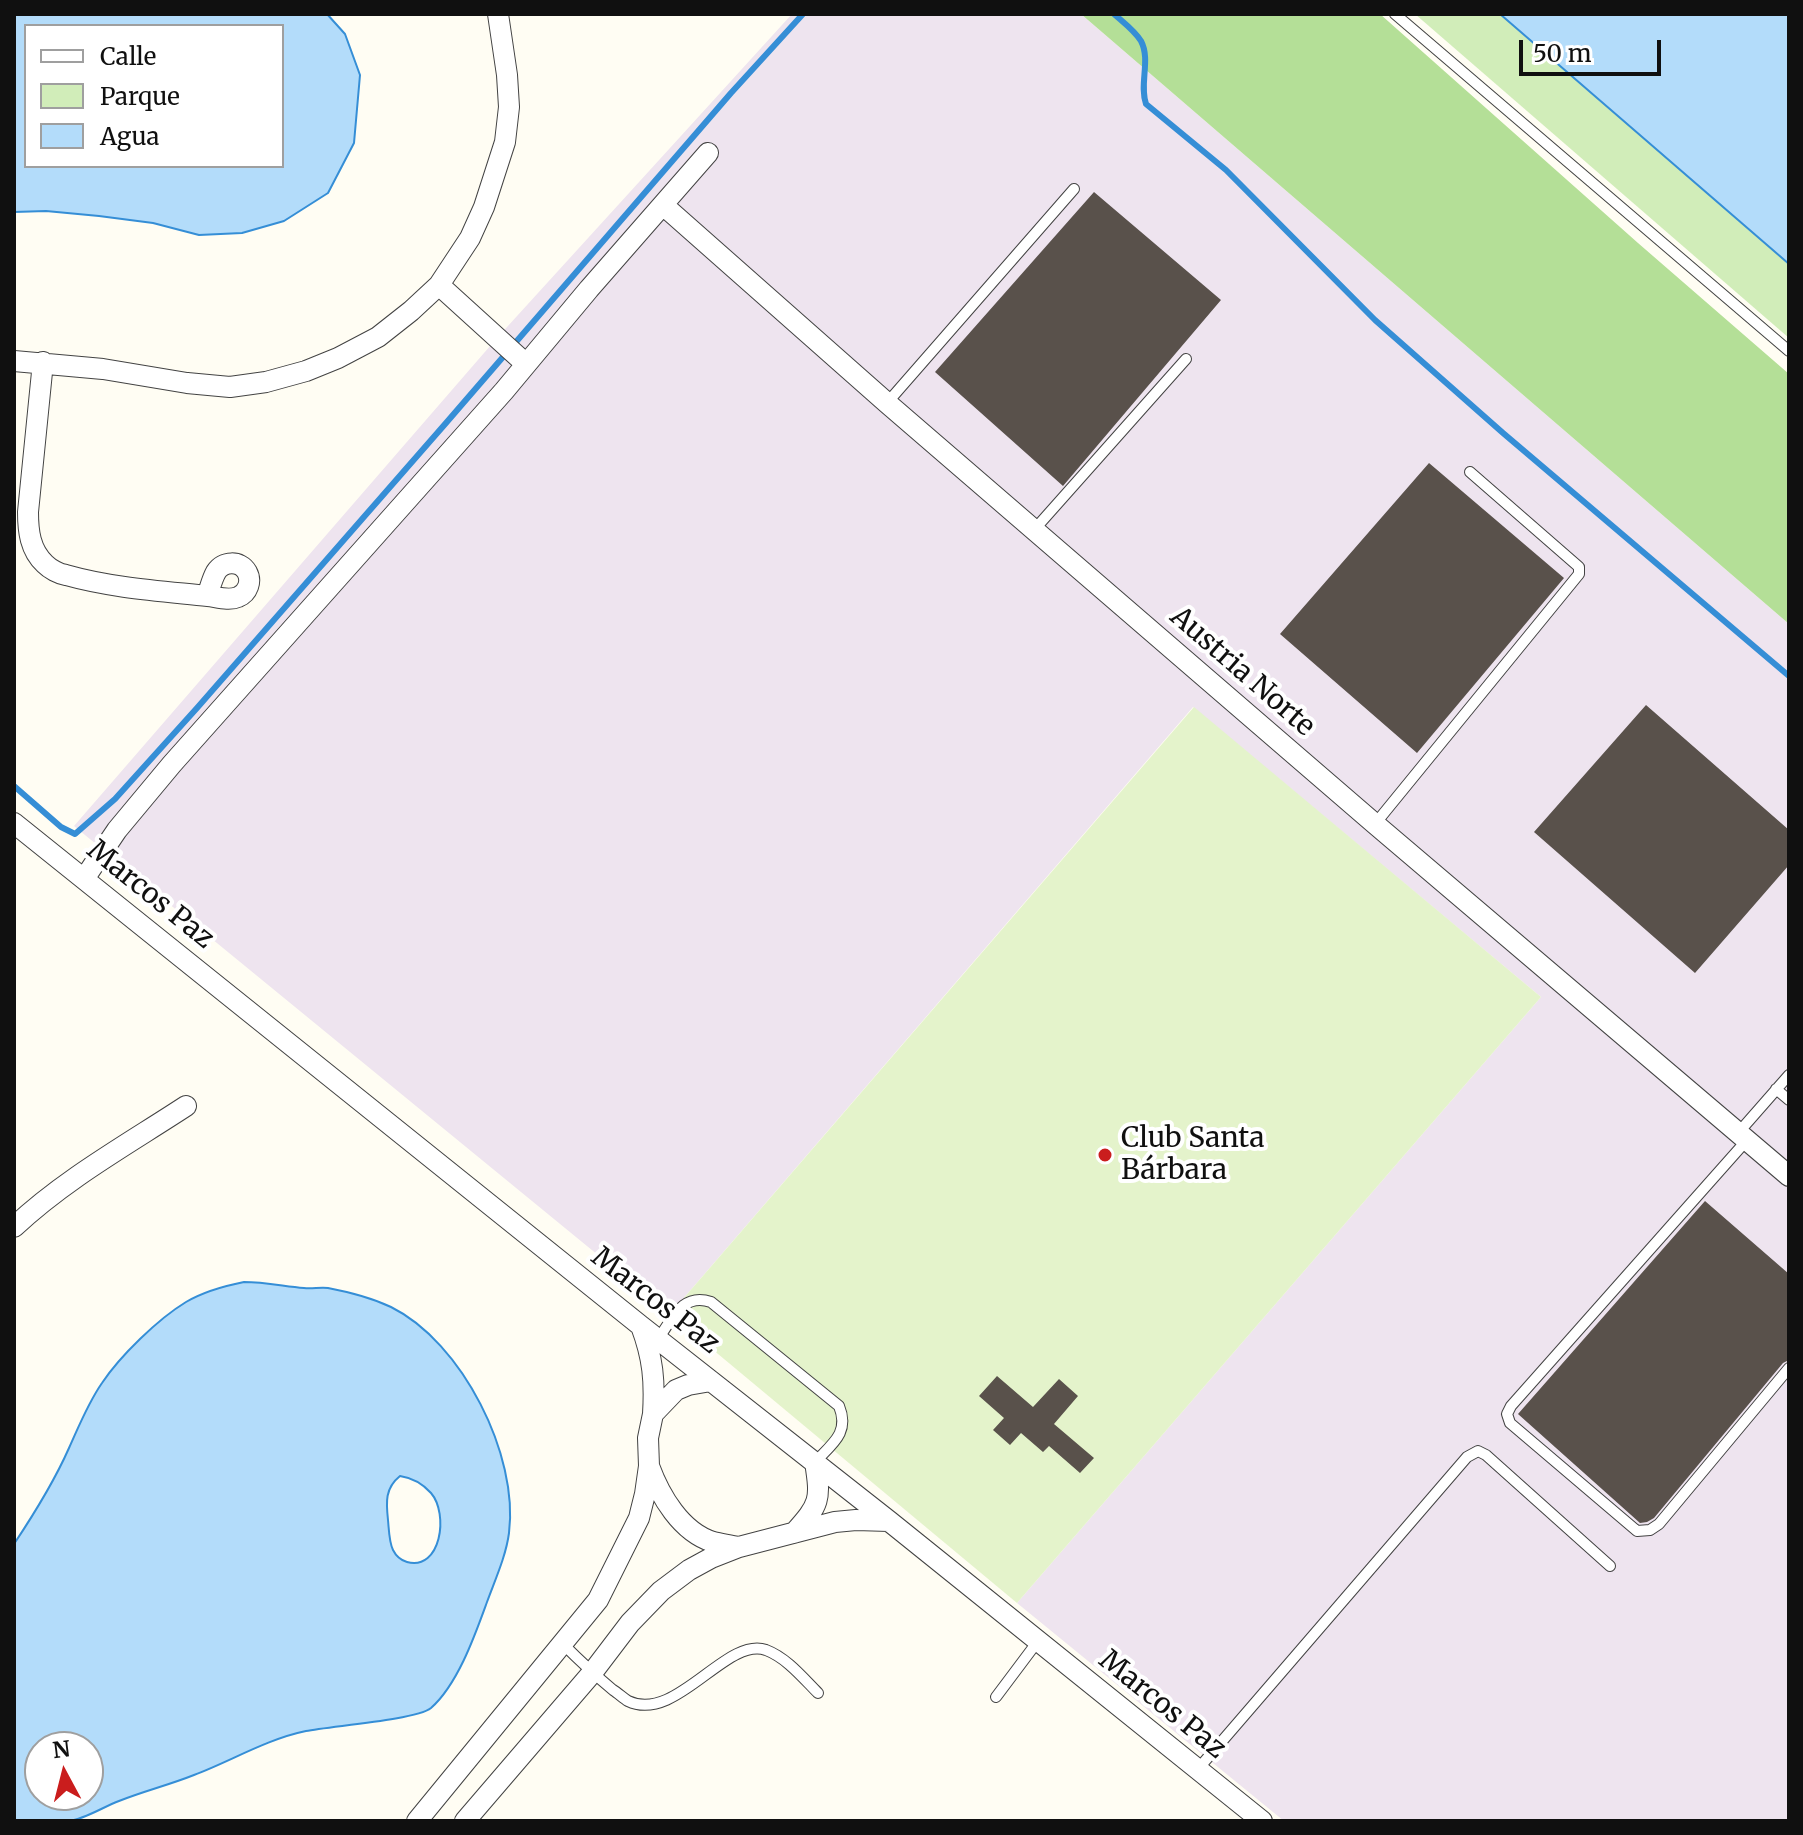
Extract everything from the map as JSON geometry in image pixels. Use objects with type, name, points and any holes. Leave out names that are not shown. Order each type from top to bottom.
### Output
[{"type":"street","points":[[14,361],[103,369],[230,387],[266,382],[306,371],[378,337],[439,285],[470,238],[484,207],[505,142],[509,107],[498,14]]},
{"type":"street","points":[[84,879],[117,830],[172,764],[522,360],[708,153]]},
{"type":"street","name":"Austria Norte","points":[[663,205],[1034,530],[1789,1176]]},
{"type":"street","points":[[439,285],[522,360]]},
{"type":"street","points":[[43,362],[28,512],[28,535],[36,553],[45,564],[62,575],[99,583],[207,596]]},
{"type":"street","name":"Marcos Paz","points":[[14,823],[1262,1821]]},
{"type":"street","points":[[14,1227],[66,1184],[186,1106]]},
{"type":"street","points":[[417,1821],[598,1600],[639,1518],[649,1466],[648,1438],[654,1389],[653,1367],[641,1326]]},
{"type":"street","points":[[653,1414],[676,1390],[711,1381]]},
{"type":"street","points":[[794,1533],[812,1514],[818,1499],[815,1462]]},
{"type":"street","points":[[649,1466],[656,1487],[676,1516],[710,1541],[739,1547]]},
{"type":"street","points":[[465,1821],[592,1673],[630,1623],[661,1591],[689,1570],[739,1547],[794,1533],[846,1521],[889,1521]]},
{"type":"lane","points":[[1395,14],[1789,351]]},
{"type":"lane","points":[[887,403],[1074,189]]},
{"type":"lane","points":[[1034,530],[1186,359]]},
{"type":"lane","points":[[1375,824],[1579,574],[1579,567],[1470,472]]},
{"type":"lane","points":[[1789,1075],[1743,1136],[1507,1414],[1510,1423],[1637,1531],[1650,1530],[1659,1524],[1789,1368]]},
{"type":"lane","points":[[1776,1089],[1789,1100]]},
{"type":"lane","points":[[658,1339],[683,1305],[692,1300],[711,1302],[839,1406],[843,1428],[815,1462]]},
{"type":"lane","points":[[1198,1769],[1467,1457],[1478,1451],[1610,1566]]},
{"type":"lane","points":[[996,1697],[1038,1641]]},
{"type":"lane","points":[[563,1644],[592,1673],[626,1700],[640,1705],[665,1701],[737,1655],[752,1649],[762,1649],[786,1662],[818,1693]]},
{"type":"shaded area","points":[[792,14],[1081,14],[1789,624],[1789,1821],[1284,1821],[1017,1603],[1541,997],[1193,707],[670,1314],[74,826],[497,338]]},
{"type":"green space","points":[[1081,14],[1380,14],[1789,374],[1789,624]]},
{"type":"green space","points":[[1415,14],[1500,14],[1789,264],[1789,338]]},
{"type":"green space","name":"Club Santa Bárbara","points":[[1194,707],[1541,997],[1017,1603],[670,1314]]},
{"type":"water","points":[[14,14],[327,14],[345,34],[360,75],[354,143],[328,193],[284,221],[242,233],[199,235],[153,223],[46,211],[14,212]]},
{"type":"water","points":[[1500,14],[1789,14],[1789,264]]},
{"type":"water","points":[[244,1282],[328,1288],[391,1307],[417,1324],[441,1346],[480,1404],[495,1436],[505,1470],[510,1502],[509,1533],[497,1577],[457,1673],[431,1708],[409,1716],[292,1735],[104,1808],[104,1731],[24,1731],[24,1811],[97,1811],[75,1820],[14,1821],[14,1544],[50,1485],[102,1383],[152,1328],[175,1309],[207,1292]],"holes":[[[400,1476],[428,1489],[437,1502],[440,1514],[434,1550],[428,1558],[419,1562],[400,1559],[391,1543],[388,1496]]]},
{"type":"building","points":[[1094,192],[1221,300],[1063,486],[935,372]]},
{"type":"building","points":[[1429,463],[1564,578],[1417,753],[1280,634]]},
{"type":"building","points":[[1646,705],[1789,830],[1789,865],[1695,973],[1534,832]]},
{"type":"building","points":[[1705,1201],[1789,1274],[1789,1360],[1783,1363],[1654,1518],[1640,1523],[1518,1414]]},
{"type":"building","points":[[997,1376],[1033,1407],[1059,1379],[1078,1396],[1054,1424],[1094,1458],[1080,1473],[1049,1446],[1043,1452],[1021,1433],[1010,1445],[993,1430],[1004,1418],[979,1396]]},
{"type":"waterway","points":[[14,786],[61,827],[75,834],[115,799],[803,14]]},
{"type":"waterway","points":[[1114,14],[1136,34],[1144,48],[1146,104],[1226,170],[1375,320],[1789,676]]},
{"type":"place","name":"Club Santa Bárbara","points":[[1105,1155]]}]
